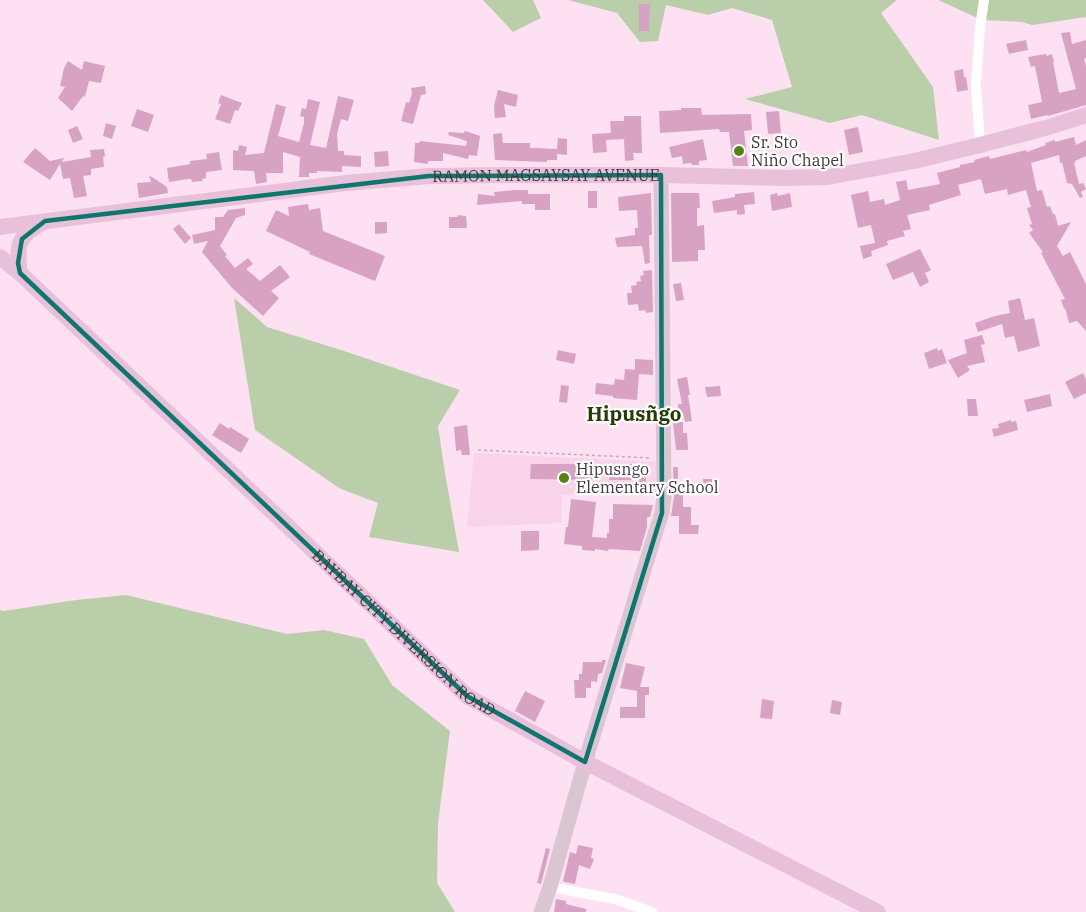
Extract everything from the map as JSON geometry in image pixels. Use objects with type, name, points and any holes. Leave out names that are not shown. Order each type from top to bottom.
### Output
[{"type":"main road","name":"RAMON MAGSAYSAY AVENUE","points":[[0,226],[346,183],[429,176],[828,177],[914,161],[1049,128],[1086,115]]},
{"type":"main road","points":[[20,273],[18,252],[22,239],[28,231],[45,221]]},
{"type":"main road","name":"BAYBAY CITY DIVERSION ROAD","points":[[0,257],[20,273],[467,696],[585,762],[878,912]]},
{"type":"street","points":[[980,145],[976,85],[984,0]]},
{"type":"street","points":[[541,912],[662,513],[664,497],[661,175]]},
{"type":"street","points":[[550,887],[615,899],[652,912]]},
{"type":"path","points":[[478,450],[663,458]]},
{"type":"highlighted area","points":[[661,175],[662,513],[585,762],[467,696],[20,273],[18,263],[22,239],[45,221],[429,176]]},
{"type":"shaded area","name":"Hipusngo Elementary School","points":[[474,453],[656,462],[656,493],[562,495],[561,523],[467,527]]},
{"type":"green space","points":[[483,0],[533,0],[541,18],[513,32]]},
{"type":"green space","points":[[568,0],[897,0],[881,13],[933,87],[939,140],[862,115],[830,123],[745,99],[792,87],[772,20],[732,8],[708,15],[666,5],[658,41],[640,42],[617,13]]},
{"type":"green space","points":[[938,0],[1086,0],[1086,17],[1032,25],[1022,22],[982,20]]},
{"type":"green space","points":[[234,298],[267,327],[460,390],[438,426],[459,552],[369,537],[378,503],[339,488],[255,430]]},
{"type":"green space","points":[[126,595],[287,634],[324,630],[364,639],[392,685],[450,731],[438,823],[437,883],[455,912],[0,912],[0,610]]},
{"type":"building","points":[[639,4],[650,4],[649,31],[639,31]]},
{"type":"building","points":[[1070,32],[1072,44],[1086,40],[1086,58],[1084,59],[1086,105],[1031,119],[1028,105],[1042,102],[1035,66],[1031,67],[1028,57],[1052,54],[1059,93],[1076,89],[1061,33]]},
{"type":"building","points":[[1026,40],[1028,50],[1009,54],[1006,44]]},
{"type":"building","points":[[68,61],[82,70],[84,61],[105,66],[101,83],[89,81],[85,97],[83,96],[72,111],[58,98],[65,87],[60,86]]},
{"type":"building","points":[[963,69],[968,90],[957,92],[954,71]]},
{"type":"building","points":[[425,86],[426,94],[421,95],[413,124],[401,121],[406,102],[409,103],[411,88]]},
{"type":"building","points":[[498,90],[518,95],[516,107],[504,104],[506,117],[495,118],[494,106]]},
{"type":"building","points":[[221,95],[242,103],[238,111],[235,110],[230,124],[215,119],[221,104],[218,103]]},
{"type":"building","points":[[338,96],[354,100],[348,121],[341,119],[337,134],[338,151],[344,151],[344,155],[361,156],[361,167],[342,166],[342,172],[317,171],[317,173],[309,173],[309,177],[299,177],[300,157],[283,152],[283,173],[266,173],[267,182],[256,184],[254,171],[233,170],[233,150],[238,151],[239,145],[247,147],[245,155],[264,153],[276,104],[286,107],[278,136],[299,142],[304,123],[304,117],[300,116],[302,108],[306,109],[308,99],[320,102],[310,145],[326,148]]},
{"type":"building","points":[[681,108],[701,108],[702,115],[751,114],[752,130],[744,131],[748,166],[733,166],[729,132],[720,132],[719,129],[660,133],[659,111],[681,110]]},
{"type":"building","points":[[137,109],[154,115],[148,132],[131,126]]},
{"type":"building","points":[[779,111],[781,133],[768,134],[766,112]]},
{"type":"building","points":[[624,116],[641,116],[642,153],[633,153],[634,160],[625,161],[624,139],[606,140],[607,152],[593,153],[592,134],[611,133],[610,121],[624,121]]},
{"type":"building","points":[[106,123],[116,126],[112,139],[103,136]]},
{"type":"building","points":[[77,126],[83,139],[73,143],[68,130]]},
{"type":"building","points":[[858,127],[863,152],[849,155],[844,130]]},
{"type":"building","points":[[465,131],[480,136],[477,156],[469,155],[468,159],[443,153],[443,161],[428,161],[428,164],[414,162],[415,143],[420,141],[466,146],[467,141],[448,135],[449,132],[464,133]]},
{"type":"building","points":[[502,133],[503,143],[530,143],[530,148],[557,149],[558,138],[567,139],[567,155],[557,154],[557,160],[547,160],[547,162],[495,160],[493,134]]},
{"type":"building","points":[[1074,137],[1076,145],[1086,140],[1086,156],[1074,163],[1079,184],[1083,183],[1086,189],[1081,192],[1083,197],[1080,198],[1072,184],[1067,183],[1059,155],[1031,163],[1037,191],[1042,190],[1047,207],[1050,206],[1055,214],[1058,226],[1071,222],[1057,246],[1063,256],[1070,252],[1086,284],[1086,331],[1077,321],[1069,323],[1061,300],[1065,299],[1041,253],[1043,252],[1029,233],[1033,230],[1029,225],[1032,224],[1027,208],[1031,207],[1026,190],[1008,195],[1007,189],[985,194],[981,179],[958,185],[961,195],[929,205],[930,210],[907,215],[911,229],[903,231],[905,236],[887,241],[888,245],[871,251],[872,256],[863,259],[860,246],[875,243],[871,225],[858,228],[851,195],[868,191],[870,202],[884,199],[885,205],[900,200],[896,182],[906,180],[908,190],[940,184],[937,173],[975,162],[974,160],[989,156],[990,159],[1026,150],[1027,152],[1046,145],[1045,143]]},
{"type":"building","points":[[703,139],[707,160],[699,161],[699,165],[683,164],[682,156],[672,158],[669,147]]},
{"type":"building","points":[[35,148],[50,161],[64,158],[62,162],[91,157],[90,150],[104,149],[104,167],[91,169],[91,175],[83,176],[87,196],[74,198],[70,178],[63,179],[60,164],[50,180],[23,162]]},
{"type":"building","points":[[388,151],[389,166],[375,167],[374,152]]},
{"type":"building","points":[[219,152],[222,170],[206,172],[206,178],[202,179],[203,181],[192,182],[188,179],[169,182],[167,168],[207,159],[206,154]]},
{"type":"building","points":[[149,175],[167,187],[168,193],[139,198],[137,183],[151,182]]},
{"type":"building","points":[[528,190],[528,194],[550,194],[550,210],[535,210],[535,204],[522,204],[522,201],[477,205],[478,194],[495,196],[494,192]]},
{"type":"building","points":[[588,191],[597,191],[597,208],[588,208]]},
{"type":"building","points":[[754,192],[755,204],[744,205],[745,214],[737,215],[737,210],[714,213],[712,201],[735,197],[735,194]]},
{"type":"building","points":[[651,193],[650,263],[645,264],[642,246],[617,247],[615,238],[635,235],[635,228],[638,228],[637,210],[619,211],[618,197]]},
{"type":"building","points":[[671,193],[699,193],[700,208],[697,208],[697,226],[704,225],[705,250],[698,250],[698,261],[672,262]]},
{"type":"building","points":[[777,193],[778,196],[790,193],[792,207],[772,211],[770,195]]},
{"type":"building","points":[[308,204],[309,210],[320,208],[323,231],[385,256],[375,281],[309,254],[310,252],[266,231],[276,210],[289,216],[288,207]]},
{"type":"building","points":[[245,208],[245,215],[236,218],[220,246],[227,255],[225,256],[235,268],[248,258],[253,264],[246,269],[260,281],[280,265],[290,277],[271,291],[279,298],[263,316],[232,288],[202,252],[208,241],[194,244],[192,235],[215,230],[215,217],[223,217],[228,210]]},
{"type":"building","points":[[466,216],[466,228],[449,228],[449,217]]},
{"type":"building","points":[[375,222],[387,222],[387,233],[375,234]]},
{"type":"building","points":[[179,224],[191,238],[185,244],[173,229]]},
{"type":"building","points":[[920,249],[931,270],[925,273],[929,282],[920,287],[913,272],[893,280],[886,264]]},
{"type":"building","points":[[652,270],[653,312],[646,313],[645,310],[639,311],[638,304],[628,305],[627,293],[632,293],[631,286],[641,281],[640,276],[644,275],[643,271]]},
{"type":"building","points":[[681,283],[684,300],[676,301],[673,284]]},
{"type":"building","points":[[1020,298],[1025,320],[1034,318],[1040,346],[1018,352],[1014,336],[1005,338],[1002,324],[978,332],[975,323],[1010,313],[1008,301]]},
{"type":"building","points":[[982,335],[985,344],[981,345],[985,362],[967,366],[970,370],[958,378],[948,360],[967,353],[964,340]]},
{"type":"building","points":[[937,348],[938,351],[942,349],[947,363],[929,369],[924,353]]},
{"type":"building","points":[[558,350],[576,354],[574,364],[556,360]]},
{"type":"building","points":[[635,359],[653,360],[653,375],[639,374],[637,400],[595,394],[596,383],[614,385],[615,379],[624,380],[625,369],[635,370]]},
{"type":"building","points":[[1083,373],[1086,379],[1086,393],[1074,399],[1065,382]]},
{"type":"building","points":[[687,377],[692,421],[685,422],[683,413],[679,414],[678,404],[682,404],[677,379]]},
{"type":"building","points":[[561,385],[569,386],[567,403],[559,402]]},
{"type":"building","points":[[720,386],[721,396],[707,397],[705,387]]},
{"type":"building","points":[[1050,394],[1052,406],[1027,412],[1024,400]]},
{"type":"building","points":[[967,399],[976,399],[978,416],[968,416]]},
{"type":"building","points":[[1011,420],[1011,422],[1016,421],[1018,430],[994,437],[992,429],[999,428],[998,424]]},
{"type":"building","points":[[673,422],[683,422],[683,433],[687,433],[688,450],[676,450]]},
{"type":"building","points":[[220,423],[249,439],[241,453],[212,435]]},
{"type":"building","points":[[467,425],[470,455],[462,455],[461,450],[456,451],[454,427]]},
{"type":"building","points":[[531,464],[601,464],[599,480],[530,479]]},
{"type":"building","points":[[609,464],[632,464],[632,480],[609,480]]},
{"type":"building","points":[[673,467],[678,467],[678,489],[683,489],[683,507],[691,507],[691,525],[699,525],[698,534],[679,534],[679,516],[671,516],[674,497]]},
{"type":"building","points":[[636,476],[646,476],[646,488],[636,488]]},
{"type":"building","points":[[703,479],[719,479],[719,489],[703,489]]},
{"type":"building","points":[[571,499],[596,502],[592,537],[607,538],[609,519],[613,519],[613,504],[653,505],[650,517],[647,517],[647,527],[640,551],[582,550],[582,546],[564,544]]},
{"type":"building","points":[[521,531],[539,531],[539,550],[521,551]]},
{"type":"building","points":[[606,660],[602,673],[598,674],[597,682],[591,681],[591,688],[586,688],[586,698],[575,698],[574,680],[579,680],[579,674],[582,674],[583,662],[602,662]]},
{"type":"building","points":[[626,663],[645,667],[640,687],[649,687],[649,695],[645,695],[645,718],[620,718],[620,707],[637,707],[637,691],[620,688]]},
{"type":"building","points":[[525,691],[545,701],[535,722],[515,711]]},
{"type":"building","points":[[762,699],[774,701],[772,719],[760,718]]},
{"type":"building","points":[[832,700],[842,702],[840,715],[830,713]]},
{"type":"building","points":[[578,845],[593,848],[591,858],[594,859],[590,869],[579,865],[575,884],[565,882],[563,881],[570,852],[576,854]]},
{"type":"building","points":[[546,848],[550,849],[541,884],[537,883]]},
{"type":"building","points":[[556,899],[586,909],[586,912],[554,912]]},
{"type":"place","name":"Sr. Sto Niño Chapel","points":[[739,151]]},
{"type":"place","name":"Hipusngo Elementary School","points":[[564,478]]},
{"type":"district","name":"Hipusñgo","points":[[634,413]]}]
